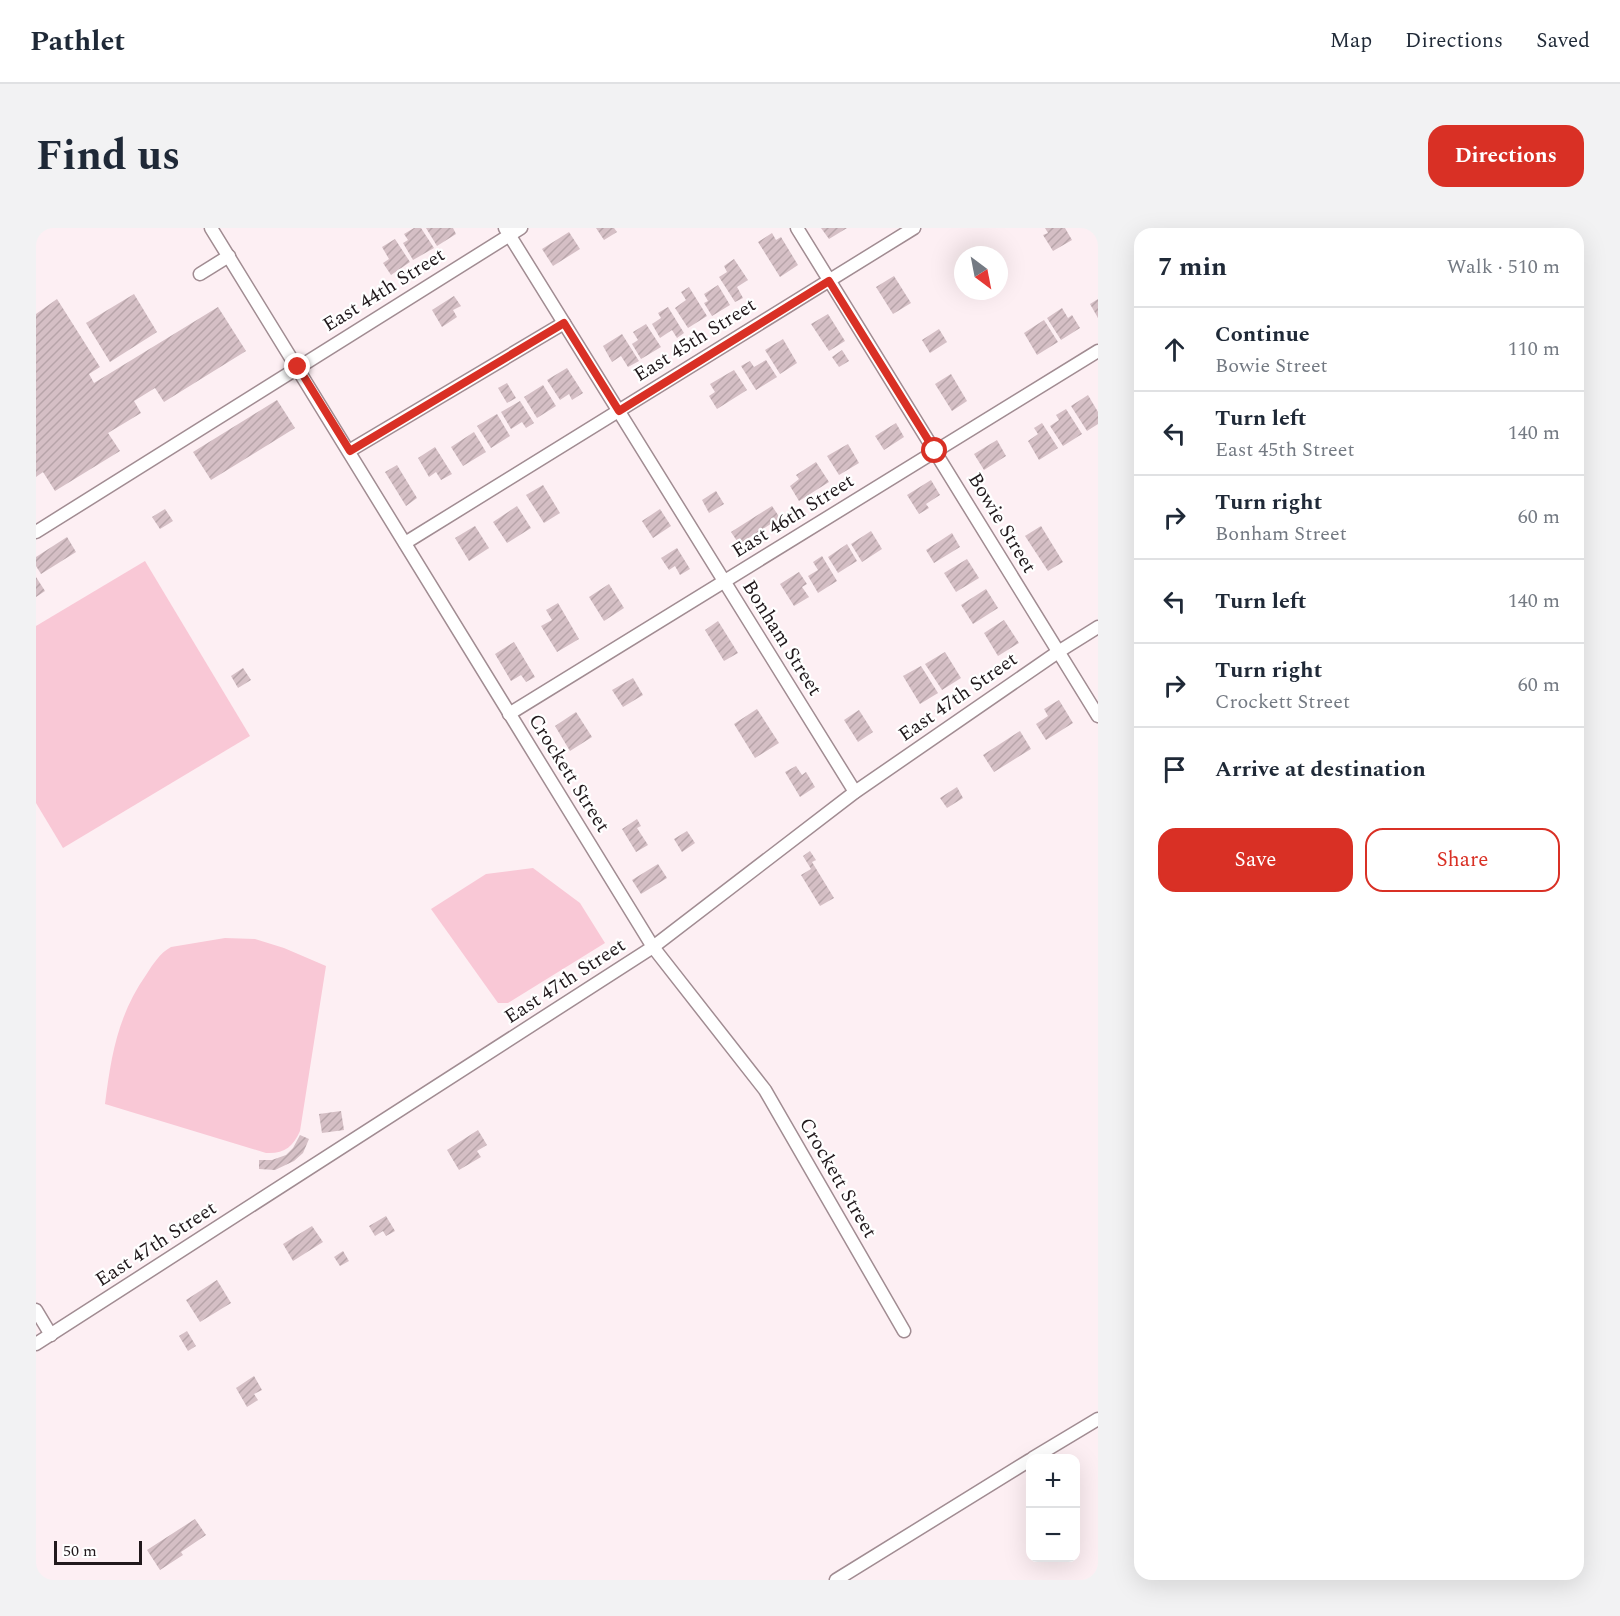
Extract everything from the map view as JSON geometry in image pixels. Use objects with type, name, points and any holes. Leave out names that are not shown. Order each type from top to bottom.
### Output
[{"type":"street","name":"Crockett Street","points":[[212,228],[653,947],[765,1090],[904,1331]]},
{"type":"street","name":"East 44th Street","points":[[36,532],[298,367],[507,231],[521,228]]},
{"type":"street","name":"Bowie Street","points":[[797,228],[1098,716]]},
{"type":"street","name":"East 45th Street","points":[[405,543],[914,228]]},
{"type":"street","name":"Bonham Street","points":[[507,231],[855,792]]},
{"type":"street","points":[[200,274],[229,256]]},
{"type":"street","points":[[350,451],[564,323]]},
{"type":"street","name":"East 46th Street","points":[[509,714],[1098,351]]},
{"type":"street","name":"East 47th Street","points":[[36,1344],[653,947],[855,792],[1098,627]]},
{"type":"street","points":[[36,1310],[51,1335]]},
{"type":"street","points":[[1040,1454],[1098,1419]]},
{"type":"street","points":[[836,1580],[1026,1463]]},
{"type":"shaded area","points":[[145,561],[250,736],[63,848],[36,803],[36,626]]},
{"type":"shaded area","points":[[533,868],[580,903],[605,943],[508,1003],[498,1003],[431,909],[486,874]]},
{"type":"shaded area","points":[[225,938],[255,939],[284,948],[326,966],[300,1131],[291,1145],[283,1151],[266,1153],[105,1104],[113,1053],[122,1021],[136,990],[154,963],[163,952],[171,947]]},
{"type":"building","points":[[414,228],[421,228],[434,248],[413,260],[403,243],[408,240],[404,234]]},
{"type":"building","points":[[426,228],[453,228],[456,234],[437,246]]},
{"type":"building","points":[[596,228],[614,228],[617,232],[604,240]]},
{"type":"building","points":[[821,228],[847,228],[829,239]]},
{"type":"building","points":[[1045,228],[1065,228],[1072,240],[1053,251],[1043,235],[1048,233]]},
{"type":"building","points":[[569,232],[580,249],[553,266],[542,249]]},
{"type":"building","points":[[772,233],[776,240],[781,237],[798,265],[780,277],[758,242]]},
{"type":"building","points":[[395,239],[410,262],[391,275],[383,263],[389,259],[382,247]]},
{"type":"building","points":[[734,259],[748,280],[737,287],[743,298],[735,302],[719,277],[727,272],[724,266]]},
{"type":"building","points":[[894,276],[911,303],[893,314],[876,287]]},
{"type":"building","points":[[718,285],[730,305],[712,316],[704,303],[708,301],[704,294]]},
{"type":"building","points":[[689,287],[707,316],[688,328],[675,308],[686,300],[681,292]]},
{"type":"building","points":[[134,294],[157,332],[110,362],[86,323]]},
{"type":"building","points":[[454,296],[461,306],[453,310],[457,317],[442,327],[432,310]]},
{"type":"building","points":[[57,299],[100,367],[89,374],[94,383],[218,307],[246,351],[164,402],[155,388],[134,401],[141,413],[108,433],[120,451],[55,491],[43,472],[36,477],[36,314]]},
{"type":"building","points":[[1098,299],[1098,318],[1090,304]]},
{"type":"building","points":[[668,307],[684,333],[677,338],[672,330],[660,338],[652,324],[661,318],[658,313]]},
{"type":"building","points":[[1062,308],[1068,318],[1072,315],[1080,328],[1061,340],[1047,318]]},
{"type":"building","points":[[828,314],[845,341],[829,351],[811,324]]},
{"type":"building","points":[[1044,320],[1058,342],[1037,355],[1024,333]]},
{"type":"building","points":[[646,324],[661,347],[641,359],[632,344],[638,340],[633,332]]},
{"type":"building","points":[[939,329],[947,342],[930,353],[922,340]]},
{"type":"building","points":[[622,334],[639,361],[628,367],[621,356],[612,362],[603,346]]},
{"type":"building","points":[[783,339],[797,363],[780,374],[765,350]]},
{"type":"building","points":[[842,350],[849,361],[839,367],[832,357]]},
{"type":"building","points":[[766,360],[777,377],[756,390],[741,366],[750,361],[754,367]]},
{"type":"building","points":[[567,368],[583,393],[572,400],[569,394],[560,400],[547,380]]},
{"type":"building","points":[[734,370],[747,390],[717,409],[709,396],[715,392],[710,384]]},
{"type":"building","points":[[951,374],[967,401],[952,411],[935,384]]},
{"type":"building","points":[[507,383],[516,398],[507,403],[498,388]]},
{"type":"building","points":[[543,385],[556,406],[537,418],[524,397]]},
{"type":"building","points":[[1088,395],[1098,412],[1098,424],[1087,431],[1071,406]]},
{"type":"building","points":[[277,400],[295,428],[211,480],[193,452]]},
{"type":"building","points":[[520,401],[534,423],[526,428],[522,422],[511,429],[501,412]]},
{"type":"building","points":[[1066,409],[1082,434],[1063,446],[1050,426],[1059,420],[1056,415]]},
{"type":"building","points":[[497,414],[510,436],[491,448],[477,426]]},
{"type":"building","points":[[896,423],[904,437],[884,450],[875,436]]},
{"type":"building","points":[[1042,423],[1058,448],[1039,460],[1028,441],[1038,434],[1034,428]]},
{"type":"building","points":[[474,432],[486,452],[463,466],[451,447]]},
{"type":"building","points":[[997,440],[1006,456],[984,470],[974,454]]},
{"type":"building","points":[[848,444],[859,463],[839,475],[827,456]]},
{"type":"building","points":[[435,447],[452,474],[441,480],[436,472],[429,477],[418,458]]},
{"type":"building","points":[[816,462],[829,482],[799,501],[790,486],[799,479],[796,475]]},
{"type":"building","points":[[397,465],[417,498],[406,506],[385,472]]},
{"type":"building","points":[[931,480],[940,495],[926,504],[929,508],[919,514],[907,495]]},
{"type":"building","points":[[543,485],[560,513],[544,523],[526,495]]},
{"type":"building","points":[[716,491],[724,504],[709,513],[702,500]]},
{"type":"building","points":[[517,506],[531,528],[507,543],[493,522]]},
{"type":"building","points":[[772,506],[780,518],[739,544],[731,532]]},
{"type":"building","points":[[165,509],[173,521],[160,529],[152,517]]},
{"type":"building","points":[[660,509],[671,526],[653,538],[642,521]]},
{"type":"building","points":[[475,526],[489,548],[469,561],[455,538]]},
{"type":"building","points":[[1041,526],[1063,562],[1048,571],[1025,536]]},
{"type":"building","points":[[871,531],[882,549],[862,562],[851,544]]},
{"type":"building","points":[[952,533],[960,547],[934,563],[926,550]]},
{"type":"building","points":[[67,537],[76,552],[41,574],[36,566],[36,557]]},
{"type":"building","points":[[847,544],[857,561],[838,573],[828,557]]},
{"type":"building","points":[[677,548],[690,569],[680,575],[675,566],[669,570],[661,558]]},
{"type":"building","points":[[822,556],[837,581],[818,593],[808,576],[818,570],[813,562]]},
{"type":"building","points":[[967,559],[979,578],[956,592],[944,573]]},
{"type":"building","points":[[799,572],[807,584],[802,587],[809,597],[794,606],[780,584]]},
{"type":"building","points":[[36,577],[45,591],[36,597]]},
{"type":"building","points":[[609,584],[624,608],[604,621],[589,597]]},
{"type":"building","points":[[986,589],[998,608],[973,624],[961,605]]},
{"type":"building","points":[[558,603],[579,639],[557,652],[541,626],[552,620],[546,610]]},
{"type":"building","points":[[1004,620],[1019,643],[998,656],[984,633]]},
{"type":"building","points":[[718,621],[738,653],[724,661],[705,630]]},
{"type":"building","points":[[514,642],[535,677],[526,682],[521,675],[511,681],[495,654]]},
{"type":"building","points":[[945,652],[961,678],[942,690],[925,664]]},
{"type":"building","points":[[921,666],[938,693],[920,704],[903,676]]},
{"type":"building","points":[[243,668],[251,680],[238,688],[231,676]]},
{"type":"building","points":[[633,678],[643,695],[623,707],[612,690]]},
{"type":"building","points":[[1059,700],[1073,723],[1046,740],[1036,724],[1048,716],[1044,709]]},
{"type":"building","points":[[757,709],[779,743],[755,758],[734,724]]},
{"type":"building","points":[[859,710],[873,732],[858,742],[844,720]]},
{"type":"building","points":[[576,712],[592,737],[570,751],[555,726]]},
{"type":"building","points":[[1020,731],[1031,749],[994,772],[983,755]]},
{"type":"building","points":[[796,766],[802,775],[806,772],[815,787],[800,797],[785,772]]},
{"type":"building","points":[[957,787],[963,798],[947,808],[940,798]]},
{"type":"building","points":[[637,819],[641,826],[637,828],[648,845],[636,852],[622,829]]},
{"type":"building","points":[[687,831],[695,843],[682,852],[674,839]]},
{"type":"building","points":[[810,851],[816,860],[812,862],[834,898],[820,906],[801,875],[811,869],[803,856]]},
{"type":"building","points":[[658,864],[667,878],[641,894],[632,880]]},
{"type":"building","points":[[341,1111],[344,1130],[322,1133],[319,1114]]},
{"type":"building","points":[[478,1130],[487,1145],[477,1151],[481,1157],[459,1170],[447,1150]]},
{"type":"building","points":[[300,1135],[309,1139],[303,1153],[294,1161],[275,1170],[259,1169],[259,1160],[272,1160],[286,1155]]},
{"type":"building","points":[[386,1216],[395,1231],[386,1236],[383,1231],[375,1236],[369,1226]]},
{"type":"building","points":[[312,1226],[323,1242],[293,1261],[283,1244]]},
{"type":"building","points":[[343,1251],[349,1261],[340,1266],[334,1257]]},
{"type":"building","points":[[217,1280],[231,1303],[200,1322],[186,1300]]},
{"type":"building","points":[[187,1331],[196,1346],[188,1351],[179,1336]]},
{"type":"building","points":[[254,1376],[262,1390],[254,1394],[258,1400],[247,1407],[236,1388]]},
{"type":"building","points":[[195,1519],[206,1535],[181,1552],[183,1555],[160,1570],[147,1550]]},
{"type":"route","points":[[298,367],[350,451],[564,323],[619,411],[829,281],[935,451]]}]
